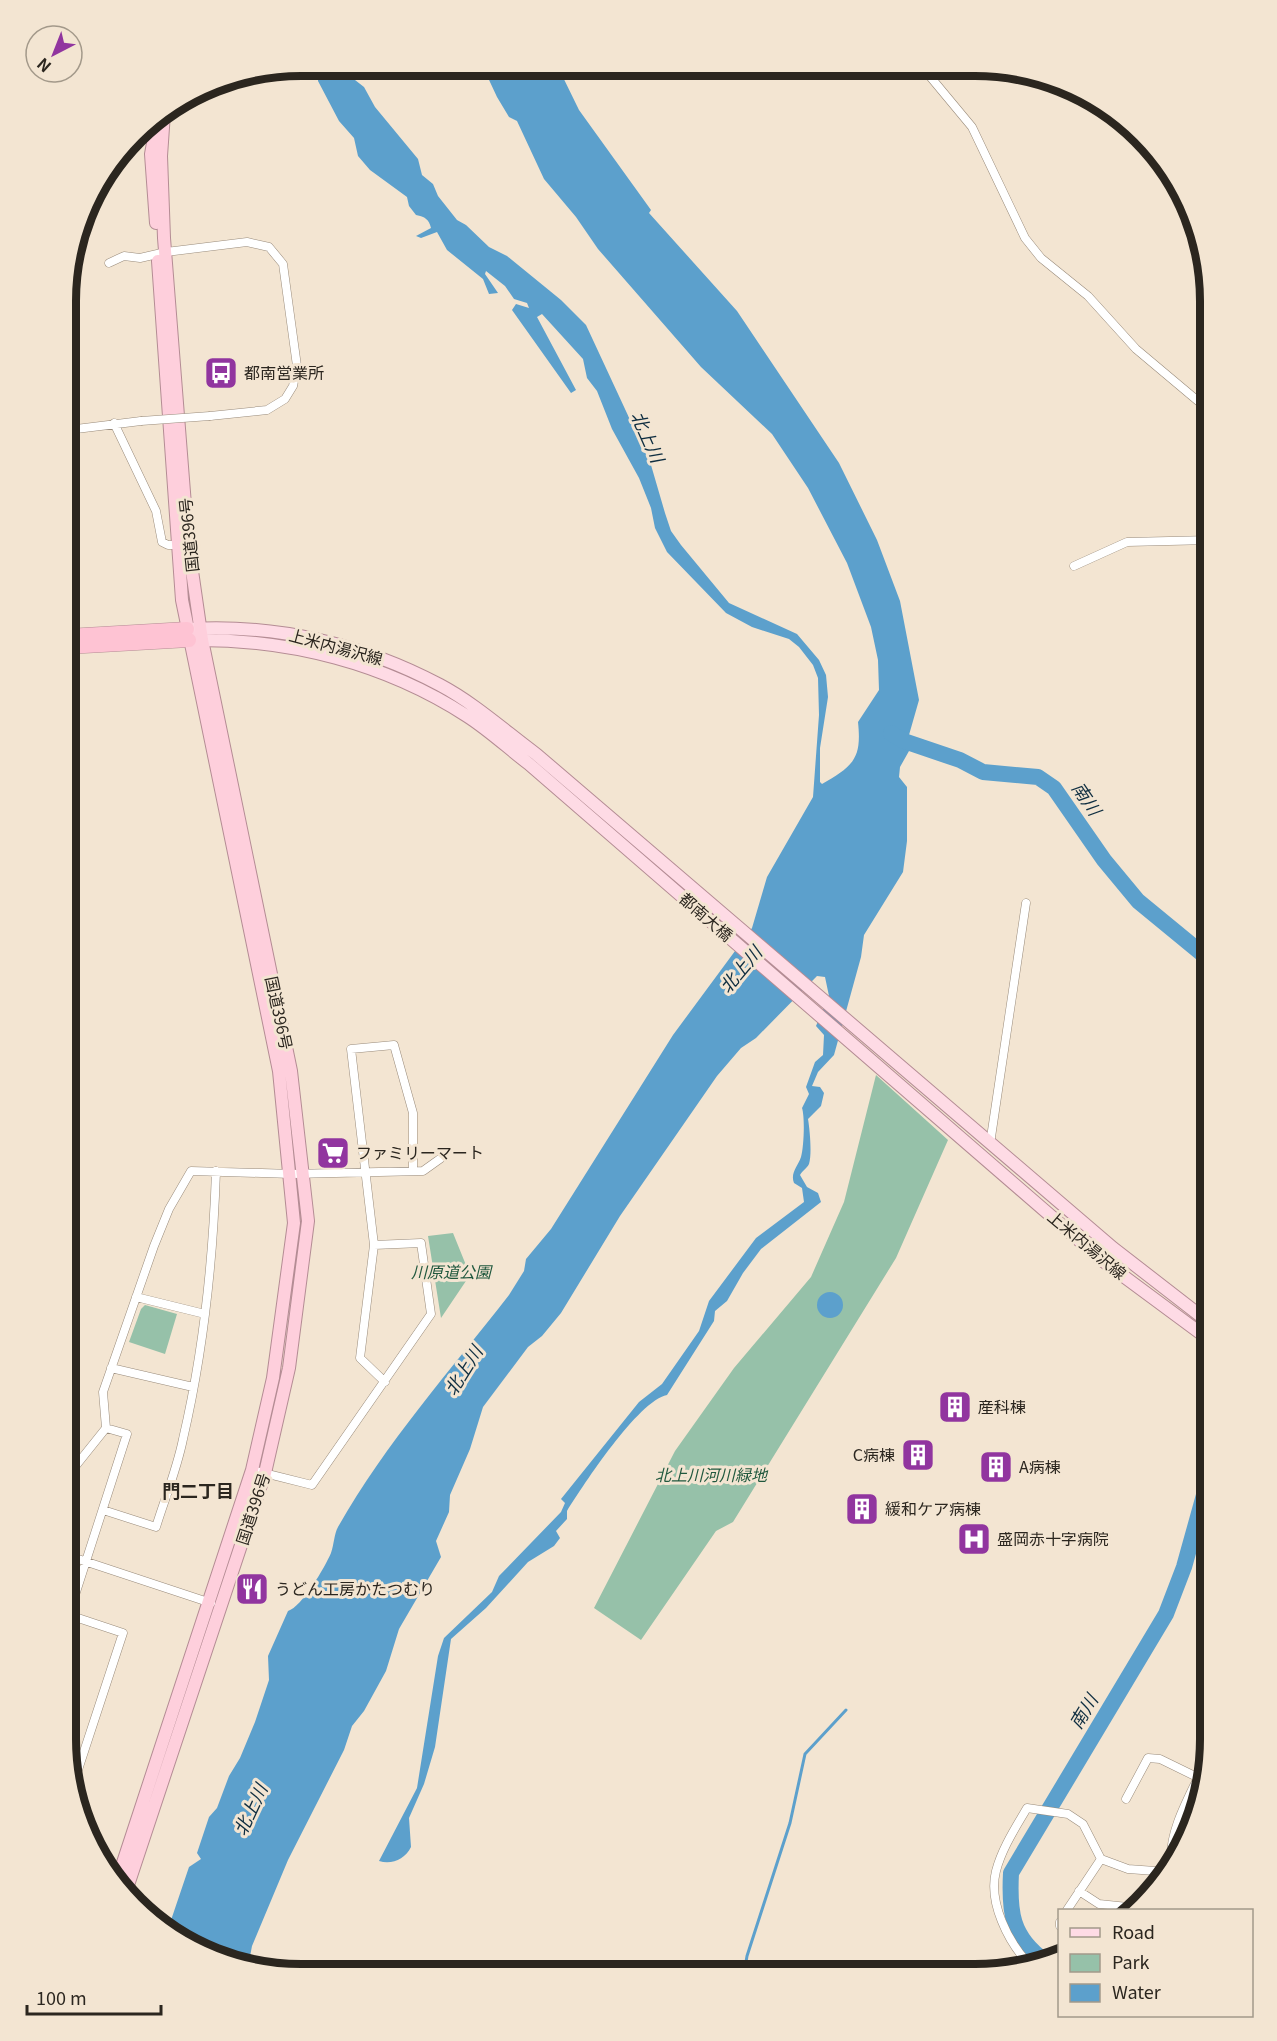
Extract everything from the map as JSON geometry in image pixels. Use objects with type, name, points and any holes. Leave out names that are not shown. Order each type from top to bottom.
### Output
[{"type":"highway","name":"国道396号","points":[[162,253],[161,156],[163,124]]},
{"type":"highway","name":"国道396号","points":[[128,1883],[258,1472],[294,1223],[298,1174],[195,634],[182,544],[162,253],[151,154],[156,130]]},
{"type":"highway","points":[[76,636],[195,634]]},
{"type":"highway","points":[[76,646],[195,634]]},
{"type":"highway","name":"国道396号","points":[[120,1873],[216,1605]]},
{"type":"main road","name":"上米内湯沢線","points":[[195,634],[279,632],[367,652],[441,685],[471,712]]},
{"type":"main road","name":"都南大橋","points":[[471,712],[545,762],[972,1129]]},
{"type":"main road","name":"都南大橋","points":[[471,712],[969,1143]]},
{"type":"main road","name":"上米内湯沢線","points":[[972,1129],[1113,1248],[1200,1315]]},
{"type":"main road","name":"上米内湯沢線","points":[[969,1143],[1103,1261],[1200,1333]]},
{"type":"street","points":[[930,76],[972,127],[1025,238],[1041,258],[1088,296],[1136,349],[1200,403]]},
{"type":"street","points":[[76,429],[114,423],[267,410],[285,399],[293,386],[297,366],[283,264],[276,252],[255,243],[162,253],[140,258],[124,256],[109,263]]},
{"type":"street","points":[[114,423],[156,511],[162,542],[182,544]]},
{"type":"street","points":[[1074,566],[1127,542],[1200,540]]},
{"type":"street","points":[[990,1144],[1026,903]]},
{"type":"street","points":[[385,1382],[360,1358],[374,1245],[351,1049],[394,1045],[413,1113],[413,1172]]},
{"type":"street","points":[[76,1466],[106,1428],[103,1392],[170,1209],[191,1171],[298,1174],[413,1172],[423,1171],[444,1156]]},
{"type":"street","points":[[103,1510],[156,1527],[183,1440],[193,1387],[213,1257],[216,1171]]},
{"type":"street","points":[[258,1472],[312,1485],[431,1314],[422,1243],[374,1245]]},
{"type":"street","points":[[136,1297],[205,1314]]},
{"type":"street","points":[[111,1368],[193,1387]]},
{"type":"street","points":[[76,1590],[127,1434],[106,1428]]},
{"type":"street","points":[[76,1558],[216,1605]]},
{"type":"street","points":[[76,1617],[123,1633],[78,1768]]},
{"type":"street","points":[[1126,1799],[1149,1758],[1160,1759],[1197,1777]]},
{"type":"street","points":[[1169,1853],[1179,1821],[1193,1798]]},
{"type":"street","points":[[1024,1959],[1003,1926],[996,1902],[996,1872],[1008,1842],[1027,1808],[1068,1814],[1083,1824],[1101,1859],[1128,1869],[1158,1871]]},
{"type":"street","points":[[1179,1821],[1185,1822]]},
{"type":"street","points":[[1068,1909],[1101,1859]]},
{"type":"street","points":[[1079,1891],[1100,1904],[1126,1907]]},
{"type":"green space","name":"北上川河川緑地","points":[[876,1075],[948,1140],[896,1258],[733,1522],[716,1531],[641,1640],[594,1608],[675,1451],[734,1368],[811,1277],[844,1202]]},
{"type":"green space","name":"川原道公園","points":[[453,1233],[470,1275],[441,1318],[428,1236]]},
{"type":"green space","points":[[145,1305],[177,1314],[165,1354],[129,1342],[141,1309]]},
{"type":"water","name":"北上川","points":[[318,76],[350,76],[364,87],[375,107],[418,159],[422,175],[433,184],[438,196],[457,220],[466,225],[489,247],[507,256],[561,300],[586,325],[651,465],[671,531],[729,603],[797,634],[819,660],[826,675],[828,697],[820,748],[820,782],[822,784],[841,772],[853,760],[857,753],[858,722],[879,690],[878,660],[871,627],[847,563],[808,488],[772,434],[701,367],[598,249],[576,217],[544,179],[517,121],[509,117],[487,76],[562,76],[579,110],[651,210],[649,213],[737,311],[839,463],[877,540],[900,601],[919,700],[909,735],[909,751],[900,767],[899,777],[907,787],[907,841],[903,872],[864,935],[861,957],[834,1055],[818,1072],[812,1086],[820,1087],[824,1093],[821,1106],[808,1119],[810,1160],[800,1175],[807,1187],[818,1193],[821,1202],[761,1249],[743,1273],[727,1301],[715,1311],[714,1321],[667,1395],[655,1401],[627,1427],[598,1464],[567,1511],[567,1519],[556,1531],[560,1538],[554,1546],[528,1562],[486,1608],[451,1639],[435,1747],[424,1784],[409,1818],[411,1847],[398,1860],[379,1861],[417,1788],[438,1656],[444,1638],[492,1592],[499,1576],[561,1512],[565,1503],[561,1499],[639,1402],[662,1384],[699,1331],[709,1301],[756,1238],[804,1202],[802,1188],[794,1183],[793,1176],[802,1152],[804,1125],[802,1108],[809,1094],[806,1087],[815,1062],[823,1055],[824,1035],[816,1026],[829,996],[825,977],[817,976],[756,1038],[741,1048],[717,1076],[620,1216],[561,1313],[542,1336],[528,1347],[483,1407],[470,1449],[450,1495],[449,1512],[436,1541],[441,1557],[399,1629],[386,1671],[364,1711],[352,1726],[344,1750],[288,1860],[252,1946],[250,1958],[215,1947],[170,1923],[189,1867],[201,1859],[197,1853],[209,1817],[217,1808],[229,1776],[240,1758],[255,1722],[269,1680],[268,1656],[288,1611],[306,1595],[318,1576],[331,1553],[338,1527],[376,1466],[509,1295],[524,1271],[526,1259],[551,1229],[673,1035],[752,928],[767,877],[813,797],[819,715],[818,678],[813,665],[799,647],[789,639],[752,627],[726,613],[667,552],[655,528],[651,508],[639,478],[612,429],[597,391],[587,378],[583,359],[542,314],[537,317],[576,390],[571,393],[512,310],[516,304],[529,308],[527,303],[514,299],[505,286],[486,271],[485,274],[498,293],[489,294],[483,279],[447,250],[437,232],[421,238],[416,236],[431,228],[428,220],[416,215],[409,206],[407,197],[370,170],[358,156],[354,138],[339,121],[318,81]]},
{"type":"water","points":[[830,1292],[839,1296],[843,1305],[839,1314],[830,1318],[821,1314],[817,1305],[821,1296]]},
{"type":"waterway","name":"南川","points":[[891,733],[904,741],[960,760],[983,772],[1038,777],[1054,788],[1104,860],[1138,901],[1200,952]]},
{"type":"waterway","name":"南川","points":[[1039,1956],[1025,1942],[1014,1922],[1011,1873],[1166,1614],[1184,1567],[1200,1510]]},
{"type":"waterway","points":[[746,1965],[790,1823],[805,1754],[846,1710]]},
{"type":"place","name":"都南営業所","points":[[221,373]]},
{"type":"place","name":"ファミリーマート","points":[[333,1153]]},
{"type":"place","name":"産科棟","points":[[955,1407]]},
{"type":"place","name":"C病棟","points":[[918,1455]]},
{"type":"place","name":"A病棟","points":[[996,1467]]},
{"type":"place","name":"緩和ケア病棟","points":[[862,1509]]},
{"type":"place","name":"盛岡赤十字病院","points":[[974,1539]]},
{"type":"place","name":"うどん工房かたつむり","points":[[252,1589]]},
{"type":"district","name":"門二丁目","points":[[198,1492]]}]
